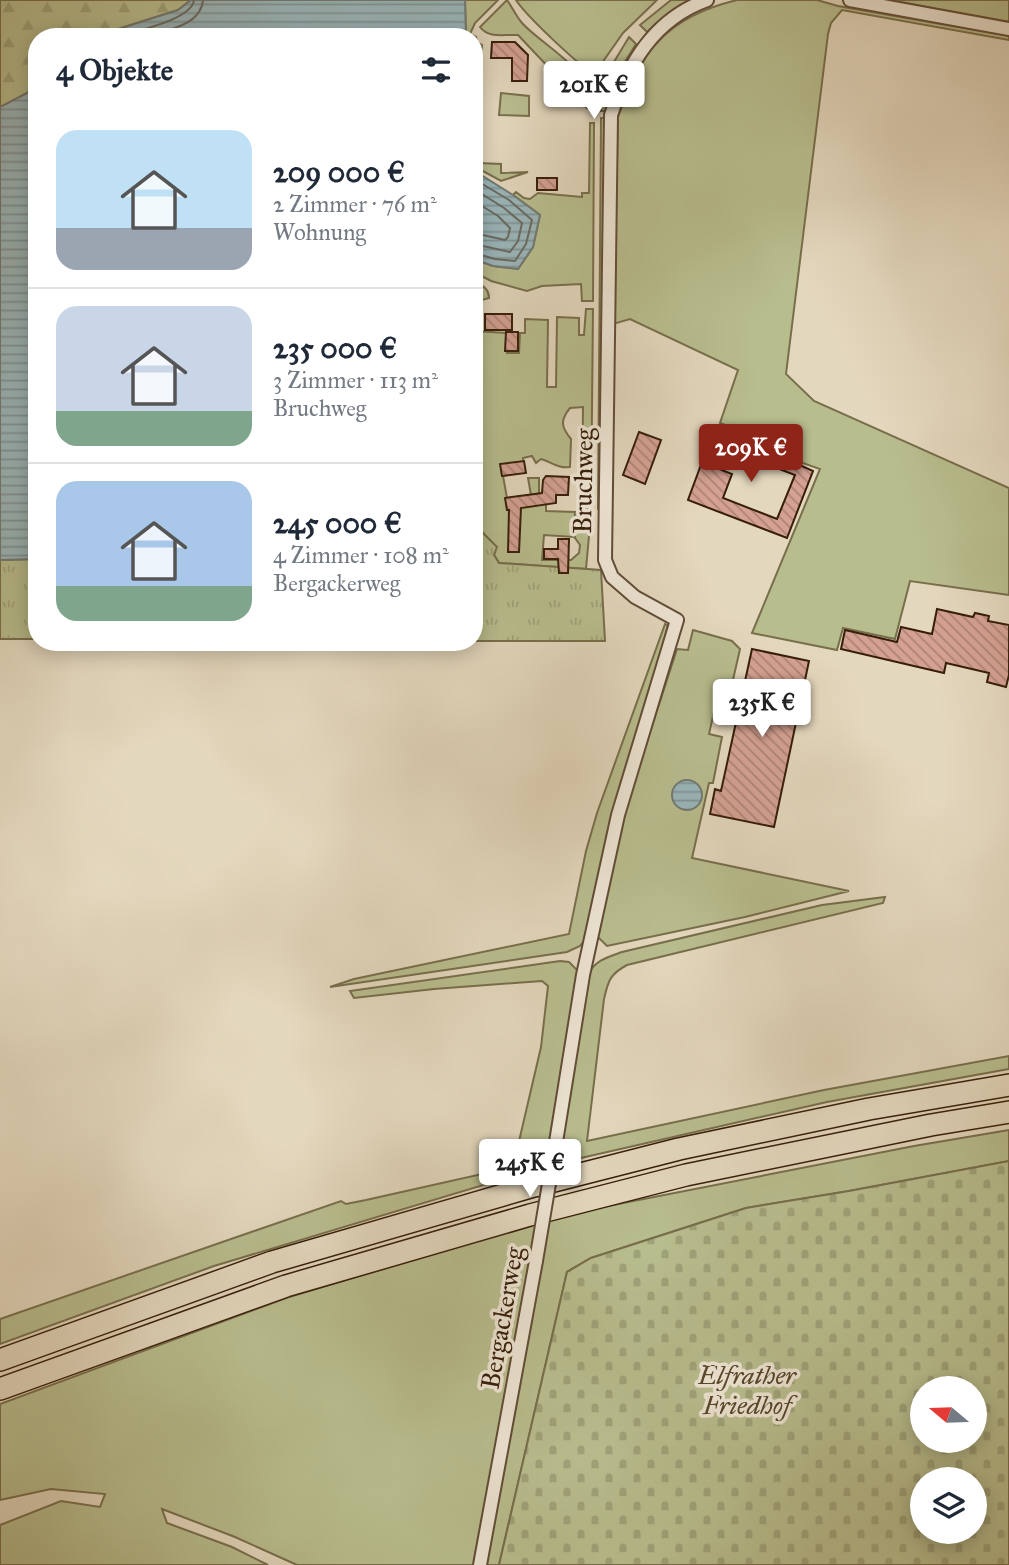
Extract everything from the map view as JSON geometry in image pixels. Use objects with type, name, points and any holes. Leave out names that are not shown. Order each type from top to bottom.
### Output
[{"type":"highway","points":[[0,1360],[272,1262],[534,1186],[693,1146],[869,1109],[1009,1085]]},
{"type":"highway","points":[[0,1389],[286,1286],[530,1215],[686,1175],[931,1125],[1009,1112]]},
{"type":"street","name":"Bruchweg","points":[[588,954],[618,815],[677,620],[635,597],[612,577],[605,560],[611,115],[622,83],[640,50],[662,27],[692,5],[707,0]]},
{"type":"street","points":[[850,0],[1009,29]]},
{"type":"street","name":"Bergackerweg","points":[[480,1565],[536,1261],[588,954]]},
{"type":"green space","points":[[0,0],[191,0],[178,10],[122,28],[28,28],[28,93],[0,107]]},
{"type":"green space","points":[[465,0],[498,0],[473,28],[466,28]]},
{"type":"green space","points":[[507,0],[522,23],[577,71],[586,83],[593,109],[587,108],[518,35],[492,35],[480,27]]},
{"type":"green space","points":[[516,0],[657,0],[623,33],[595,73],[554,41]]},
{"type":"green space","points":[[671,0],[691,0],[647,32],[640,25]]},
{"type":"green space","points":[[737,0],[817,0],[1009,36],[1009,40],[842,10],[831,23],[828,34],[786,374],[814,401],[1009,488],[1009,595],[910,581],[895,639],[843,628],[837,650],[752,633],[820,469],[794,460],[797,452],[720,423],[738,370],[630,319],[613,324],[618,117],[636,73],[660,40],[692,16]]},
{"type":"green space","points":[[890,0],[1009,0],[1009,23]]},
{"type":"green space","points":[[629,37],[636,44],[618,73],[609,111],[601,111],[603,80]]},
{"type":"green space","points":[[501,93],[529,96],[529,116],[499,115]]},
{"type":"green space","points":[[601,118],[607,118],[604,509],[598,509]]},
{"type":"green space","points":[[590,123],[594,123],[593,301],[582,301],[581,284],[542,286],[527,291],[483,277],[483,262],[518,269],[533,247],[540,215],[513,195],[516,192],[530,199],[538,193],[582,197],[582,193],[589,193]]},
{"type":"green space","points":[[483,163],[501,164],[501,173],[528,172],[501,181],[483,171]]},
{"type":"green space","points":[[483,287],[486,289],[489,298],[483,300]]},
{"type":"green space","points":[[586,309],[593,309],[591,508],[582,508],[583,407],[570,408],[563,420],[565,431],[571,439],[570,467],[558,466],[541,459],[536,463],[532,456],[523,458],[524,472],[503,476],[507,498],[531,495],[528,478],[539,478],[539,493],[546,498],[546,511],[575,512],[574,537],[544,535],[542,560],[571,560],[579,553],[580,545],[575,538],[577,513],[591,514],[586,569],[499,563],[494,555],[496,547],[483,533],[483,332],[507,333],[507,353],[519,353],[520,333],[525,333],[525,319],[548,320],[547,387],[556,387],[557,317],[579,318],[579,335],[584,335]]},
{"type":"green space","points":[[483,533],[497,547],[494,555],[499,563],[601,570],[605,641],[483,641]]},
{"type":"green space","points":[[28,559],[28,639],[0,639],[0,560]]},
{"type":"green space","points":[[665,624],[668,626],[666,643],[585,940],[580,946],[567,952],[330,987],[354,979],[569,934],[586,851],[597,813]]},
{"type":"green space","points":[[693,630],[732,641],[740,649],[727,706],[716,703],[709,734],[722,737],[713,783],[709,783],[692,858],[849,891],[745,917],[607,946],[598,937],[598,924],[625,809],[677,649],[688,650]]},
{"type":"green space","points":[[885,897],[883,903],[627,965],[613,975],[604,999],[587,1141],[824,1090],[1009,1056],[1009,1069],[827,1102],[581,1158],[566,1160],[564,1154],[559,1154],[589,973],[599,962],[622,952],[822,905]]},
{"type":"green space","points":[[560,961],[569,962],[578,971],[550,1145],[547,1145],[543,1167],[214,1266],[0,1344],[0,1319],[341,1201],[346,1204],[513,1167],[541,1047],[548,986],[542,981],[354,998],[350,991]]},
{"type":"green space","points":[[1009,1130],[1009,1161],[746,1208],[591,1258],[567,1272],[499,1565],[297,1565],[235,1537],[162,1509],[167,1523],[232,1547],[268,1565],[0,1565],[0,1525],[61,1501],[100,1507],[105,1494],[51,1489],[0,1500],[0,1404],[289,1297],[567,1214]]},
{"type":"green space","name":"Elfrather Friedhof","points":[[1009,1161],[1009,1565],[499,1565],[567,1272],[591,1258],[746,1208]]},
{"type":"water","points":[[191,0],[465,0],[466,28],[122,28],[178,10]]},
{"type":"water","points":[[28,93],[28,559],[0,560],[0,107]]},
{"type":"water","points":[[483,176],[540,215],[533,247],[518,269],[483,262]]},
{"type":"water","points":[[687,780],[693,781],[701,789],[701,801],[693,809],[687,810],[681,809],[673,801],[672,795],[673,789],[681,781]]},
{"type":"building","points":[[492,42],[515,42],[528,55],[527,81],[512,81],[512,58],[491,58]]},
{"type":"building","points":[[537,178],[557,178],[557,190],[537,190]]},
{"type":"building","points":[[485,314],[512,314],[512,330],[485,330]]},
{"type":"building","points":[[506,332],[518,332],[518,351],[505,351]]},
{"type":"building","points":[[726,427],[782,448],[780,456],[813,471],[787,538],[688,500],[702,462],[732,474],[723,498],[777,519],[795,475],[719,446]]},
{"type":"building","points":[[639,432],[661,440],[645,484],[623,475]]},
{"type":"building","points":[[524,461],[526,473],[502,476],[500,464]]},
{"type":"building","points":[[546,476],[569,477],[568,495],[556,495],[556,503],[521,508],[519,552],[508,552],[509,510],[505,498],[542,493]]},
{"type":"building","points":[[558,539],[569,539],[568,573],[559,573],[558,559],[544,559],[544,549],[558,549]]},
{"type":"building","points":[[937,609],[973,617],[975,613],[989,616],[988,621],[1009,625],[1009,675],[1006,687],[987,682],[989,673],[946,663],[944,673],[841,649],[845,630],[897,642],[901,627],[932,634]]},
{"type":"building","points":[[752,649],[809,661],[774,827],[710,814],[715,789],[721,791]]}]
